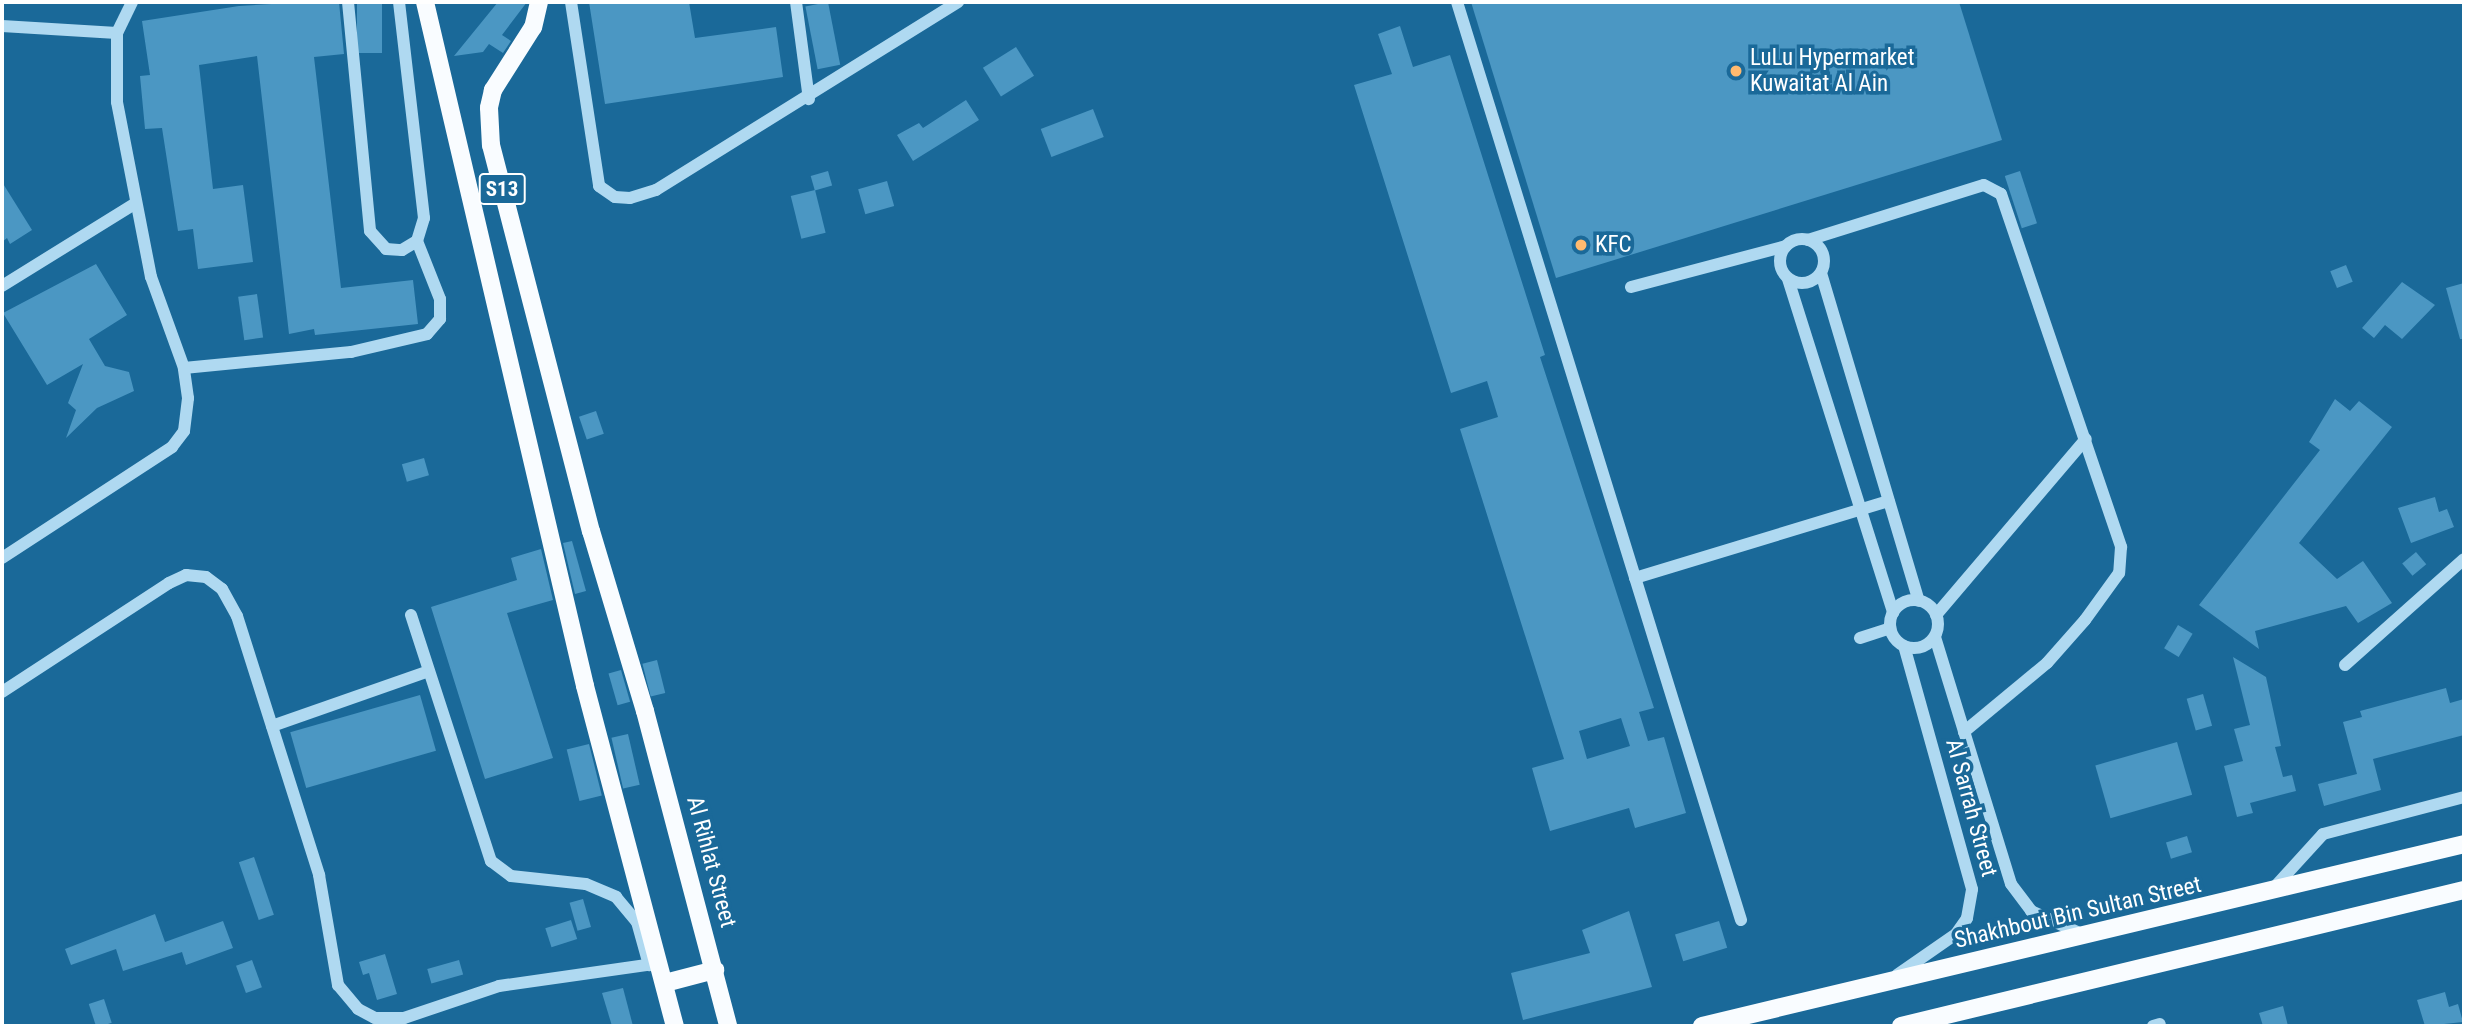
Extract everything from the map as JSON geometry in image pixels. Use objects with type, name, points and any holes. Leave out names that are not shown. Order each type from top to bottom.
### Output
[{"type":"main road","name":"S13","points":[[425,2],[655,964]]},
{"type":"main road","name":"Al Rihlat Street","points":[[539,2],[533,27],[493,90],[489,126],[554,385],[645,711],[728,1026]]},
{"type":"main road","name":"Shakhbout Bin Sultan Street","points":[[1702,1026],[2088,937],[2464,844]]},
{"type":"main road","points":[[1900,1026],[2464,890]]},
{"type":"main road","points":[[655,964],[665,983],[675,1026]]},
{"type":"main road","points":[[665,983],[715,970]]},
{"type":"street","points":[[2,558],[181,440],[188,398],[184,369],[151,277],[134,204],[117,102],[117,33],[132,2]]},
{"type":"street","points":[[348,2],[370,231],[386,249],[402,250],[417,241]]},
{"type":"street","points":[[184,369],[351,352],[427,334],[440,319],[440,299],[417,241],[424,218],[398,2]]},
{"type":"street","points":[[571,2],[599,186],[615,197],[656,190],[809,99],[958,2]]},
{"type":"street","points":[[796,2],[809,99]]},
{"type":"street","points":[[1457,2],[1741,920]]},
{"type":"street","points":[[2,26],[117,33]]},
{"type":"street","points":[[1631,287],[1808,240],[1984,185],[2001,194],[2121,547],[2119,573],[2046,663],[1964,732]]},
{"type":"street","points":[[2,286],[134,204]]},
{"type":"street","points":[[1808,240],[1821,250],[1821,273],[1919,601],[1936,615]]},
{"type":"street","points":[[1786,246],[1780,259],[1893,613],[1890,628],[1904,646],[1921,647],[1934,637],[1936,615],[2086,439]]},
{"type":"street","points":[[1788,279],[1810,282],[1821,273]]},
{"type":"street","points":[[1635,578],[1889,501]]},
{"type":"street","points":[[2345,665],[2464,559]]},
{"type":"street","points":[[2,692],[169,583],[186,575],[206,577],[230,600],[319,875],[338,985],[358,1009],[375,1018],[404,1018],[499,986],[655,964],[637,922],[616,897],[586,884],[511,876],[491,860],[411,615]]},
{"type":"street","points":[[1893,613],[1903,603],[1919,601]]},
{"type":"street","points":[[1860,638],[1890,628]]},
{"type":"street","name":"Al Sarrah Street","points":[[1934,637],[2020,900],[2045,920],[2088,937]]},
{"type":"street","name":"Al Sarrah Street","points":[[1884,984],[1956,934],[1971,906],[1970,872],[1904,646]]},
{"type":"street","points":[[272,726],[429,671]]},
{"type":"street","points":[[2270,892],[2323,834],[2464,797]]},
{"type":"building","points":[[339,2],[344,54],[314,57],[341,288],[413,280],[418,324],[315,335],[314,329],[289,334],[257,56],[199,65],[213,189],[243,185],[253,262],[198,269],[193,229],[178,231],[162,128],[145,129],[140,76],[150,75],[142,21],[239,6]]},
{"type":"building","points":[[357,2],[382,2],[382,53],[357,53]]},
{"type":"building","points":[[498,2],[527,2],[502,35],[511,41],[503,53],[489,44],[483,52],[454,56]]},
{"type":"building","points":[[589,2],[689,2],[695,38],[776,27],[783,77],[605,104]]},
{"type":"building","points":[[828,2],[840,65],[818,69],[805,6]]},
{"type":"building","name":"LuLu Hypermarket Kuwaitat Al Ain","points":[[1471,2],[1959,2],[2002,140],[1556,278]]},
{"type":"building","points":[[1400,26],[1413,67],[1450,55],[1545,355],[1540,357],[1654,708],[1639,712],[1648,741],[1664,737],[1686,813],[1635,828],[1629,808],[1550,831],[1532,768],[1564,759],[1460,429],[1498,417],[1487,381],[1451,393],[1354,85],[1392,74],[1378,34]],"holes":[[[1621,718],[1630,746],[1587,759],[1579,731]]]},
{"type":"building","points":[[1016,47],[1034,76],[1001,97],[983,68]]},
{"type":"building","points":[[966,100],[979,120],[913,161],[897,135],[919,123],[923,128]]},
{"type":"building","points":[[1093,109],[1104,137],[1051,157],[1041,129]]},
{"type":"building","points":[[828,171],[832,185],[815,190],[811,176]]},
{"type":"building","points":[[2020,171],[2037,223],[2022,228],[2005,176]]},
{"type":"building","points":[[887,181],[894,206],[865,214],[858,189]]},
{"type":"building","points":[[2,182],[32,230],[10,244],[7,238],[2,242]]},
{"type":"building","points":[[815,190],[826,233],[801,239],[791,196]]},
{"type":"building","points":[[96,264],[127,315],[89,339],[105,366],[129,372],[134,391],[97,408],[66,438],[76,410],[68,403],[83,364],[47,385],[3,313]]},
{"type":"building","points":[[2346,265],[2353,282],[2337,288],[2330,271]]},
{"type":"building","points":[[2402,282],[2435,305],[2402,339],[2385,325],[2374,338],[2362,328]]},
{"type":"building","points":[[2464,283],[2464,339],[2460,339],[2446,288]]},
{"type":"building","points":[[257,294],[263,338],[244,340],[238,297]]},
{"type":"building","points":[[2335,399],[2350,411],[2359,401],[2392,427],[2299,543],[2337,579],[2363,561],[2392,603],[2358,623],[2346,606],[2255,631],[2259,649],[2199,605],[2320,450],[2309,442]]},
{"type":"building","points":[[596,411],[604,434],[587,440],[579,417]]},
{"type":"building","points":[[424,458],[429,475],[407,482],[402,464]]},
{"type":"building","points":[[2435,497],[2439,512],[2447,509],[2454,527],[2411,543],[2398,508]]},
{"type":"building","points":[[572,541],[586,591],[575,594],[563,543]]},
{"type":"building","points":[[541,549],[553,600],[507,613],[553,758],[485,779],[431,607],[517,580],[511,558]]},
{"type":"building","points":[[2416,552],[2426,564],[2412,576],[2402,564]]},
{"type":"building","points":[[2178,625],[2193,634],[2179,657],[2164,648]]},
{"type":"building","points":[[2233,657],[2266,677],[2281,746],[2275,747],[2283,777],[2292,775],[2296,791],[2250,803],[2253,813],[2237,817],[2224,766],[2243,761],[2234,729],[2250,725]]},
{"type":"building","points":[[657,660],[665,693],[651,697],[642,664]]},
{"type":"building","points":[[621,670],[630,702],[618,705],[609,674]]},
{"type":"building","points":[[2446,688],[2450,703],[2464,699],[2464,735],[2373,759],[2381,790],[2324,806],[2318,784],[2357,774],[2343,722],[2362,717],[2360,711]]},
{"type":"building","points":[[2203,694],[2212,726],[2196,730],[2187,699]]},
{"type":"building","points":[[420,695],[436,751],[306,788],[290,732]]},
{"type":"building","points":[[628,734],[640,785],[623,788],[611,738]]},
{"type":"building","points":[[2177,742],[2192,795],[2110,818],[2095,765]]},
{"type":"building","points":[[589,744],[602,795],[580,801],[567,750]]},
{"type":"building","points":[[2187,836],[2192,852],[2171,859],[2166,842]]},
{"type":"building","points":[[254,857],[274,915],[259,920],[239,862]]},
{"type":"building","points":[[583,899],[591,927],[578,931],[570,903]]},
{"type":"building","points":[[1629,911],[1652,987],[1523,1020],[1511,973],[1590,953],[1582,930]]},
{"type":"building","points":[[155,914],[165,942],[223,921],[233,948],[186,965],[182,952],[123,971],[116,949],[71,965],[65,949]]},
{"type":"building","points":[[571,920],[577,939],[552,947],[545,928]]},
{"type":"building","points":[[1719,921],[1727,948],[1683,961],[1675,934]]},
{"type":"building","points":[[385,954],[397,994],[377,1000],[369,973],[363,975],[359,962]]},
{"type":"building","points":[[252,960],[262,987],[246,993],[236,966]]},
{"type":"building","points":[[459,960],[463,974],[431,984],[427,969]]},
{"type":"building","points":[[623,988],[633,1026],[612,1026],[602,993]]},
{"type":"building","points":[[2445,992],[2449,1007],[2458,1004],[2463,1022],[2425,1026],[2417,1000]]},
{"type":"building","points":[[104,999],[112,1023],[96,1026],[89,1004]]},
{"type":"building","points":[[2283,1006],[2288,1026],[2263,1026],[2259,1013]]},
{"type":"place","name":"LuLu Hypermarket Kuwaitat Al Ain","points":[[1736,71]]},
{"type":"place","name":"KFC","points":[[1581,245]]}]
